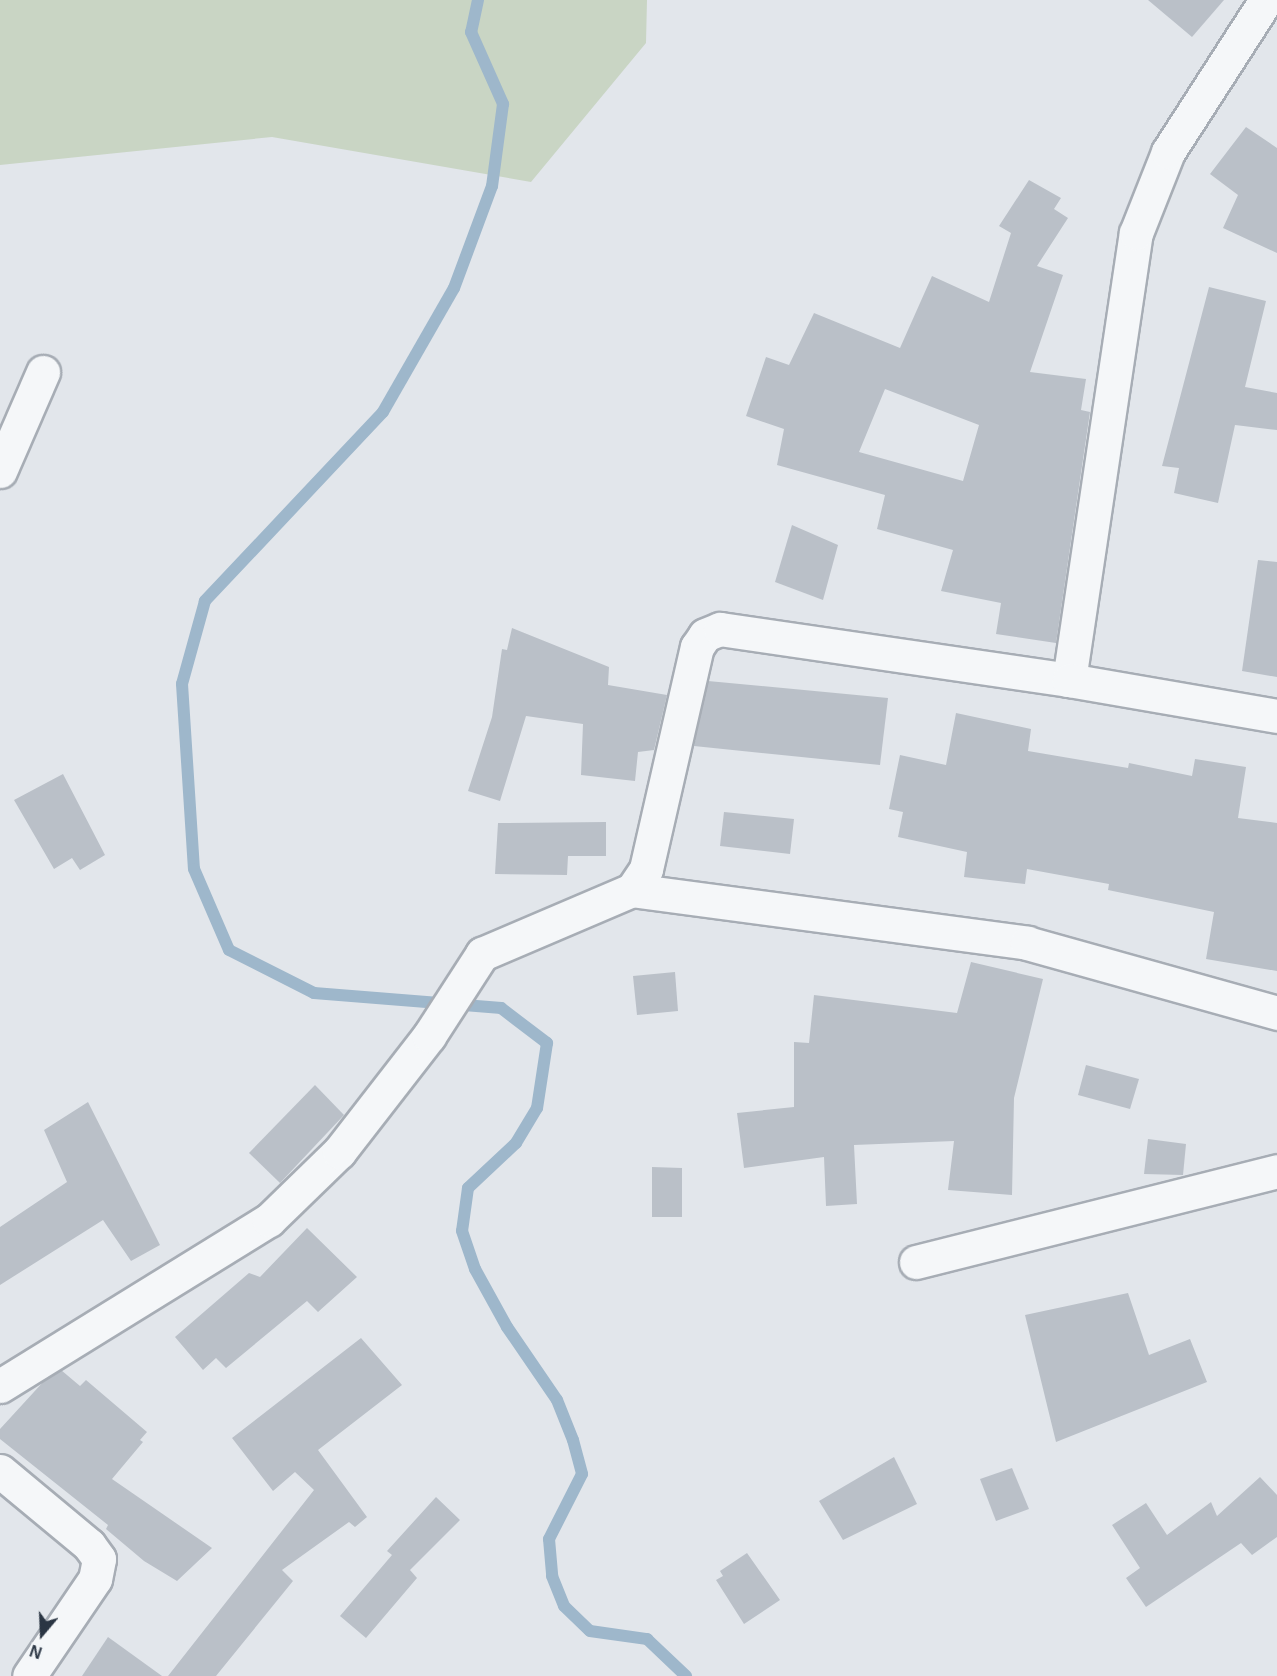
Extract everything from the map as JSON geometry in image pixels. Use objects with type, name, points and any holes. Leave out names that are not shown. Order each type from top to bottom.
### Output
[{"type":"street","points":[[1070,680],[1137,233],[1168,152],[1266,0]]},
{"type":"street","points":[[0,471],[43,372]]},
{"type":"street","points":[[632,890],[646,869],[697,647],[705,635],[720,629],[1070,680],[1277,716]]},
{"type":"street","points":[[0,1386],[269,1220],[339,1152],[429,1036],[474,964],[494,946],[632,890],[1027,944],[1277,1013]]},
{"type":"street","points":[[916,1262],[1277,1171]]},
{"type":"street","points":[[0,1471],[89,1545],[99,1559],[95,1578],[28,1676]]},
{"type":"green space","points":[[0,0],[647,0],[646,43],[531,182],[272,137],[0,165]]},
{"type":"building","points":[[1148,0],[1224,0],[1192,37]]},
{"type":"building","points":[[1246,127],[1277,148],[1277,253],[1223,228],[1238,195],[1210,174]]},
{"type":"building","points":[[1029,180],[1061,198],[1054,209],[1068,218],[1037,266],[1063,275],[1030,372],[1086,379],[1081,410],[1090,412],[1056,643],[996,634],[1001,603],[941,591],[953,550],[877,529],[885,495],[777,465],[784,429],[746,416],[766,357],[789,365],[814,313],[900,348],[932,276],[989,302],[1011,233],[999,226]],"holes":[[[885,389],[979,425],[963,481],[859,452]]]},
{"type":"building","points":[[1209,287],[1266,301],[1245,387],[1277,393],[1277,430],[1235,425],[1218,503],[1174,493],[1179,468],[1162,466]]},
{"type":"building","points":[[792,525],[838,545],[823,600],[775,582]]},
{"type":"building","points":[[1258,560],[1277,562],[1277,677],[1242,671]]},
{"type":"building","points":[[512,628],[609,667],[608,685],[667,695],[654,750],[638,752],[635,781],[581,775],[583,724],[526,716],[500,801],[468,791],[492,717],[502,649],[507,650]]},
{"type":"building","points":[[708,681],[888,698],[880,765],[694,746]]},
{"type":"building","points":[[956,713],[1031,729],[1028,751],[1128,768],[1129,763],[1192,776],[1195,759],[1246,767],[1238,818],[1277,823],[1277,971],[1206,959],[1214,912],[1108,890],[1109,884],[1027,869],[1025,884],[964,877],[967,852],[898,837],[903,812],[889,809],[900,755],[946,765]]},
{"type":"building","points":[[63,774],[105,855],[80,870],[72,858],[54,869],[14,800]]},
{"type":"building","points":[[724,812],[794,819],[790,854],[720,846]]},
{"type":"building","points":[[606,822],[606,856],[568,856],[567,875],[495,874],[498,823]]},
{"type":"building","points":[[971,962],[1043,979],[1014,1098],[1012,1195],[948,1190],[954,1141],[854,1145],[857,1204],[826,1206],[824,1157],[744,1168],[737,1113],[794,1107],[794,1042],[809,1043],[814,995],[957,1013]]},
{"type":"building","points":[[675,972],[678,1011],[637,1015],[633,976]]},
{"type":"building","points":[[1086,1065],[1139,1079],[1130,1109],[1078,1095]]},
{"type":"building","points":[[315,1085],[344,1115],[280,1183],[249,1153]]},
{"type":"building","points":[[88,1102],[160,1245],[131,1261],[103,1220],[0,1285],[0,1227],[67,1182],[44,1130]]},
{"type":"building","points":[[1148,1139],[1186,1144],[1183,1175],[1144,1174]]},
{"type":"building","points":[[652,1167],[682,1168],[682,1217],[652,1217]]},
{"type":"building","points":[[307,1228],[357,1277],[318,1312],[307,1301],[226,1368],[216,1358],[203,1370],[175,1337],[249,1273],[260,1277]]},
{"type":"building","points":[[1128,1293],[1149,1355],[1190,1339],[1207,1382],[1056,1442],[1025,1315]]},
{"type":"building","points":[[361,1338],[402,1385],[318,1450],[367,1517],[355,1527],[349,1522],[282,1570],[293,1581],[216,1676],[168,1676],[314,1490],[295,1472],[273,1491],[232,1438]]},
{"type":"building","points":[[61,1370],[80,1386],[86,1380],[147,1432],[140,1440],[143,1442],[112,1479],[212,1548],[177,1581],[144,1561],[106,1529],[108,1525],[0,1439],[0,1429],[44,1381]]},
{"type":"building","points":[[894,1457],[917,1504],[843,1540],[819,1501]]},
{"type":"building","points":[[1012,1468],[1029,1509],[996,1521],[980,1479]]},
{"type":"building","points":[[1260,1477],[1277,1495],[1277,1537],[1252,1555],[1241,1543],[1146,1607],[1126,1578],[1140,1568],[1112,1525],[1146,1503],[1167,1535],[1211,1502],[1217,1516]]},
{"type":"building","points":[[436,1497],[460,1520],[410,1570],[417,1578],[366,1638],[340,1616],[392,1555],[387,1551]]},
{"type":"building","points":[[747,1553],[780,1600],[744,1624],[716,1580],[723,1576],[720,1571]]},
{"type":"building","points":[[108,1637],[162,1676],[82,1676]]},
{"type":"waterway","points":[[478,0],[471,32],[503,104],[492,186],[454,288],[383,412],[205,601],[182,684],[194,869],[229,950],[314,993],[501,1008],[547,1043],[537,1108],[516,1143],[468,1188],[462,1231],[475,1269],[507,1327],[557,1400],[573,1440],[582,1474],[549,1539],[552,1576],[564,1606],[590,1631],[647,1639],[686,1676]]}]
